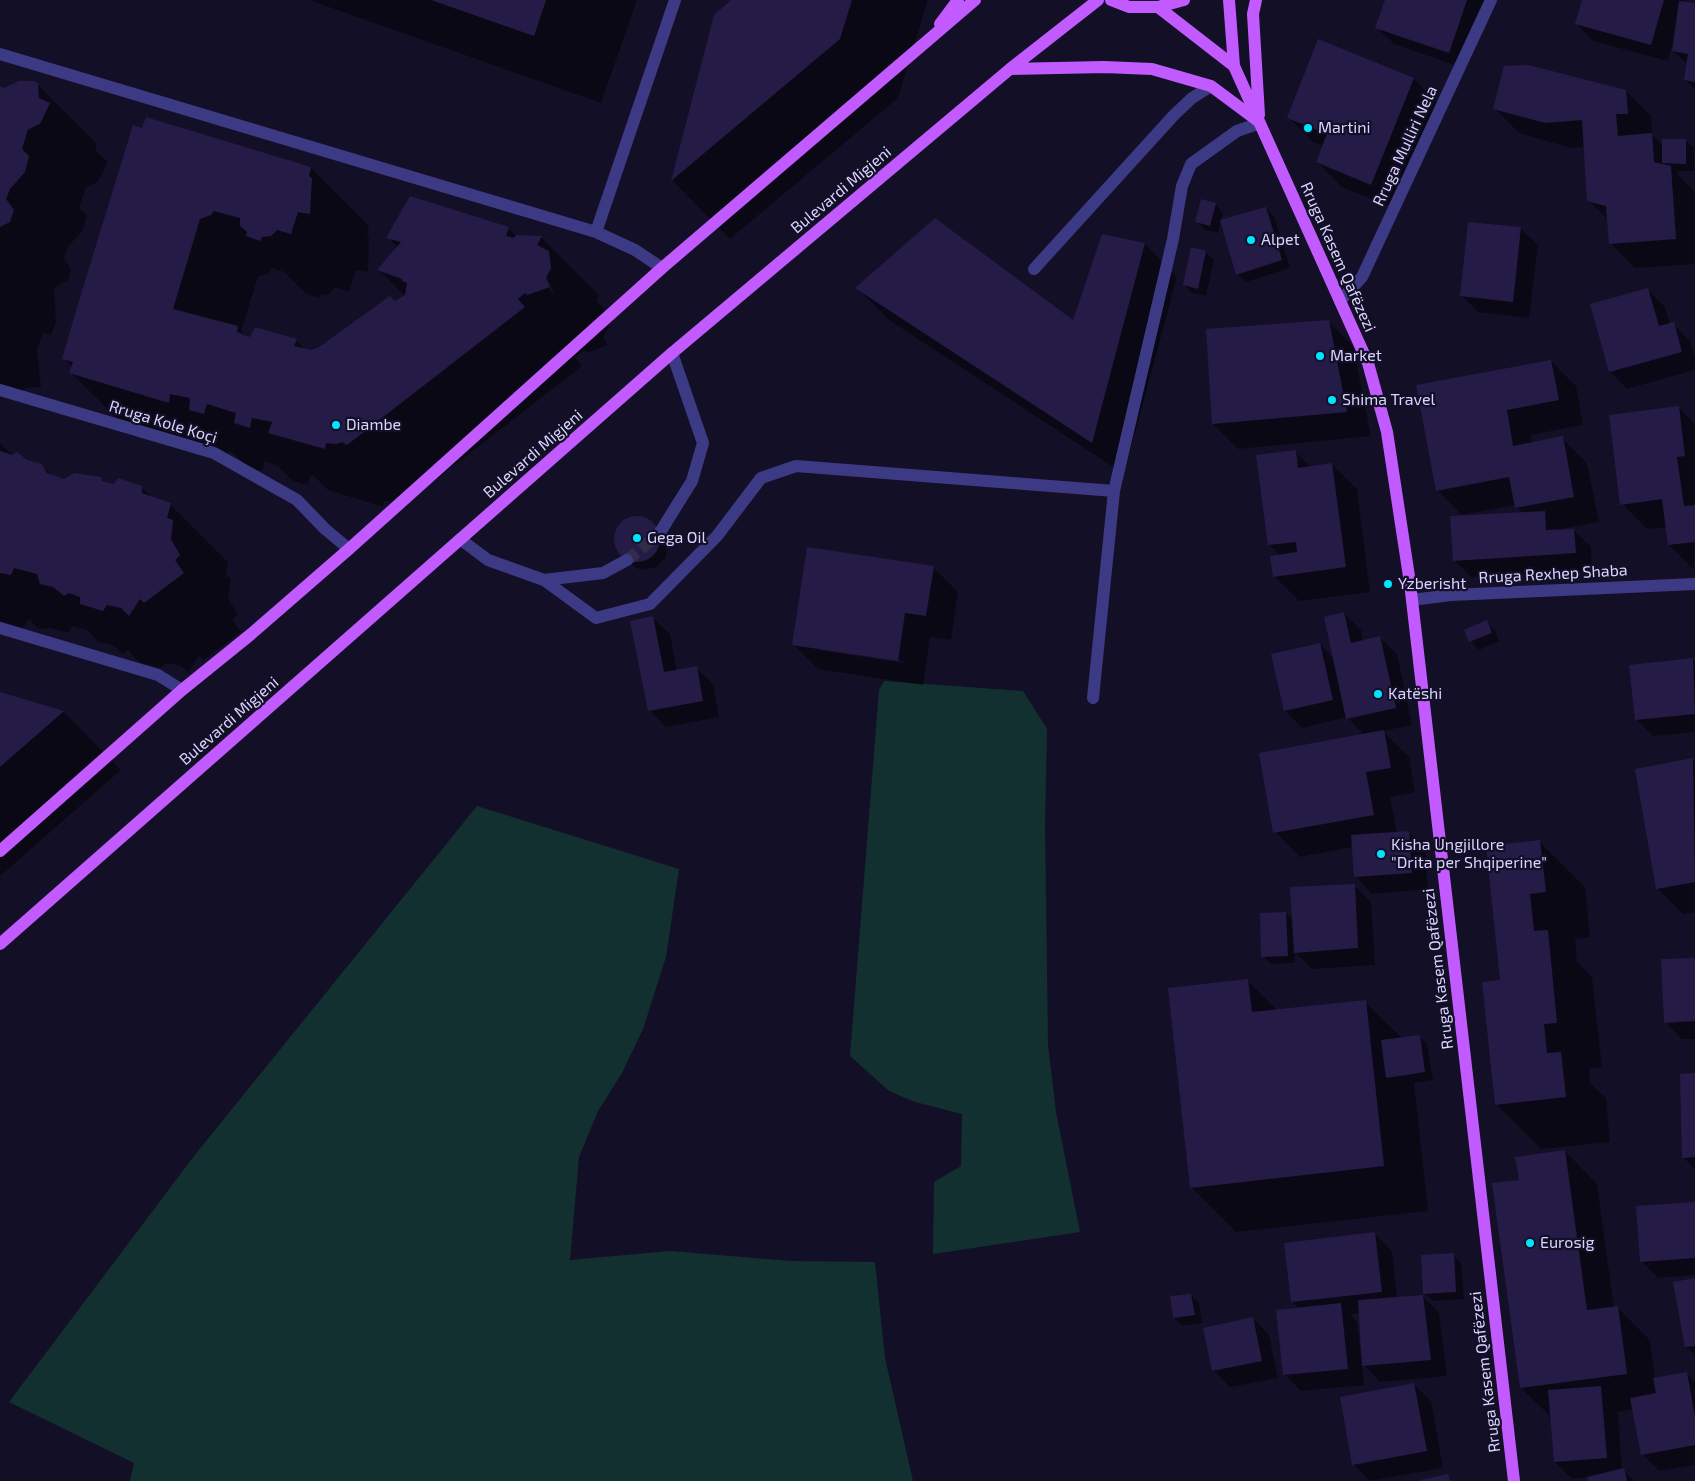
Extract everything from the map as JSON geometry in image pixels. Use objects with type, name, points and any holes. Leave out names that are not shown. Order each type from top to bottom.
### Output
[{"type":"main road","points":[[923,45],[958,0]]},
{"type":"main road","points":[[0,851],[182,690],[250,635],[349,549],[662,268],[976,0]]},
{"type":"main road","name":"Bulevardi Migjeni","points":[[0,944],[672,353],[1010,69],[1098,0]]},
{"type":"main road","points":[[1110,0],[1129,6],[1158,8],[1184,0]]},
{"type":"main road","name":"Rruga Kasem Qafëzezi","points":[[1229,0],[1234,66],[1368,363],[1386,432],[1412,600],[1514,1481]]},
{"type":"main road","points":[[1256,0],[1253,14],[1260,123]]},
{"type":"main road","name":"Rruga Kasem Qafëzezi","points":[[1158,8],[1234,66]]},
{"type":"main road","points":[[1010,69],[1104,66],[1152,69],[1211,86],[1260,123]]},
{"type":"street","points":[[596,232],[675,0]]},
{"type":"street","name":"Rruga Mulliri Nela","points":[[1340,301],[1362,277],[1491,0]]},
{"type":"street","points":[[0,54],[596,232],[635,250],[662,268]]},
{"type":"street","points":[[1034,269],[1180,109],[1192,98],[1211,86]]},
{"type":"street","points":[[1093,698],[1114,491],[1173,239],[1182,186],[1191,164],[1236,131],[1260,123]]},
{"type":"street","points":[[659,534],[692,481],[704,443],[672,353]]},
{"type":"street","name":"Rruga Kole Koçi","points":[[0,390],[214,453],[297,500],[325,530],[349,549]]},
{"type":"street","points":[[460,539],[488,560],[544,580],[596,618],[650,604],[717,536],[761,478],[796,466],[1114,491]]},
{"type":"street","points":[[544,580],[603,573],[627,560]]},
{"type":"street","name":"Rruga Rexhep Shaba","points":[[1412,600],[1451,595],[1695,584]]},
{"type":"street","points":[[0,628],[158,675],[182,690]]},
{"type":"green space","points":[[884,681],[1023,691],[1047,729],[1045,825],[1048,1045],[1056,1112],[1080,1232],[933,1254],[934,1182],[961,1166],[962,1114],[915,1102],[889,1091],[850,1056],[879,690]]},
{"type":"green space","points":[[477,806],[679,869],[666,957],[643,1029],[622,1073],[598,1111],[579,1157],[570,1260],[670,1251],[790,1261],[875,1262],[885,1358],[913,1481],[130,1481],[134,1463],[9,1402],[194,1156]]},
{"type":"building","points":[[431,0],[546,0],[534,36]]},
{"type":"building","points":[[731,0],[852,0],[840,39],[671,181],[714,15]]},
{"type":"building","points":[[1385,0],[1467,0],[1449,53],[1375,28]]},
{"type":"building","points":[[1582,0],[1664,0],[1651,45],[1575,24]]},
{"type":"building","points":[[1679,1],[1695,3],[1695,82],[1684,80],[1688,54],[1672,51]]},
{"type":"building","points":[[1318,39],[1414,78],[1371,185],[1316,162],[1327,134],[1287,118]]},
{"type":"building","points":[[1528,65],[1626,90],[1628,114],[1616,114],[1618,136],[1652,133],[1654,162],[1671,166],[1676,239],[1609,244],[1606,206],[1587,201],[1582,120],[1545,123],[1493,109],[1504,66]]},
{"type":"building","points":[[19,81],[34,81],[38,83],[39,98],[50,103],[40,124],[28,129],[22,149],[29,156],[25,172],[10,189],[6,199],[14,210],[10,222],[0,227],[0,86],[4,88]]},
{"type":"building","points":[[146,117],[311,167],[309,176],[312,178],[310,214],[298,212],[291,234],[277,230],[271,236],[262,237],[260,241],[246,236],[247,232],[240,226],[240,218],[214,211],[211,215],[200,219],[173,309],[238,326],[237,332],[250,337],[255,327],[297,339],[294,346],[312,350],[319,347],[390,296],[395,301],[405,295],[407,283],[402,281],[402,279],[377,270],[401,242],[386,238],[410,196],[509,227],[506,236],[514,238],[516,235],[542,236],[537,245],[549,251],[551,268],[546,278],[550,287],[527,295],[525,293],[518,299],[525,307],[347,445],[342,442],[336,444],[326,443],[325,449],[268,433],[272,422],[252,418],[250,428],[234,423],[236,413],[207,404],[204,414],[189,410],[190,398],[170,394],[169,403],[69,373],[73,362],[62,359],[78,304],[133,125],[142,128]]},
{"type":"building","points":[[1662,139],[1686,139],[1686,164],[1662,163]]},
{"type":"building","points":[[1201,199],[1216,203],[1210,226],[1195,222]]},
{"type":"building","name":"Alpet","points":[[1266,207],[1282,260],[1236,275],[1220,220]]},
{"type":"building","points":[[935,218],[1073,320],[1102,234],[1145,243],[1092,443],[855,288]]},
{"type":"building","points":[[1468,222],[1521,227],[1513,302],[1460,296]]},
{"type":"building","points":[[1191,247],[1206,251],[1198,289],[1183,285]]},
{"type":"building","points":[[1648,288],[1659,326],[1674,322],[1682,352],[1609,372],[1590,304]]},
{"type":"building","points":[[1329,320],[1347,412],[1212,424],[1206,329]]},
{"type":"building","points":[[1551,360],[1559,400],[1507,410],[1513,446],[1563,436],[1574,497],[1515,508],[1509,477],[1436,491],[1416,385]]},
{"type":"building","points":[[1679,406],[1685,456],[1677,457],[1684,506],[1695,505],[1695,542],[1668,545],[1662,499],[1620,505],[1609,415]]},
{"type":"building","points":[[1296,450],[1298,468],[1332,463],[1346,567],[1273,577],[1270,556],[1297,552],[1296,542],[1268,545],[1256,455]]},
{"type":"building","points":[[0,451],[12,455],[17,452],[27,460],[42,464],[47,473],[64,479],[74,473],[101,477],[102,481],[114,484],[118,478],[142,486],[142,493],[171,503],[167,518],[173,520],[171,539],[180,555],[175,560],[184,573],[144,603],[140,599],[129,616],[121,608],[107,605],[103,611],[80,604],[80,597],[69,593],[64,596],[53,587],[40,584],[37,574],[14,568],[11,575],[0,573]]},
{"type":"building","points":[[1545,511],[1546,530],[1574,529],[1576,553],[1453,561],[1450,516]]},
{"type":"building","name":"Gega Oil","points":[[637,516],[650,520],[656,526],[660,539],[656,552],[650,558],[637,562],[624,558],[618,552],[614,539],[618,526],[624,520]]},
{"type":"building","points":[[807,547],[934,566],[926,616],[905,613],[898,661],[792,645]]},
{"type":"building","points":[[1344,612],[1351,643],[1380,636],[1396,708],[1346,719],[1324,617]]},
{"type":"building","points":[[653,616],[664,672],[697,666],[703,701],[648,711],[630,621]]},
{"type":"building","points":[[1487,620],[1492,633],[1469,642],[1464,630]]},
{"type":"building","points":[[1320,643],[1333,700],[1284,711],[1271,654]]},
{"type":"building","points":[[1693,658],[1695,714],[1635,720],[1629,665]]},
{"type":"building","points":[[0,692],[64,711],[0,767]]},
{"type":"building","points":[[1384,730],[1391,768],[1366,772],[1374,815],[1273,833],[1259,753]]},
{"type":"building","points":[[1693,758],[1695,882],[1656,889],[1635,769]]},
{"type":"building","name":"Kisha Ungjillore \"Drita per Shqiperine\"","points":[[1409,831],[1412,873],[1354,877],[1351,835]]},
{"type":"building","points":[[1540,840],[1546,892],[1530,894],[1534,931],[1548,930],[1557,1023],[1544,1024],[1547,1053],[1561,1052],[1566,1097],[1495,1105],[1482,982],[1500,980],[1486,846]]},
{"type":"building","points":[[1355,884],[1358,948],[1294,953],[1290,887]]},
{"type":"building","points":[[1286,912],[1288,956],[1261,957],[1260,913]]},
{"type":"building","points":[[1695,958],[1695,1021],[1664,1023],[1661,959]]},
{"type":"building","points":[[1248,979],[1252,1012],[1366,1000],[1384,1166],[1190,1188],[1168,988]]},
{"type":"building","points":[[1420,1035],[1425,1072],[1386,1078],[1381,1040]]},
{"type":"building","points":[[1695,1073],[1695,1157],[1682,1158],[1680,1074]]},
{"type":"building","points":[[1565,1150],[1587,1310],[1618,1306],[1627,1374],[1520,1388],[1492,1183],[1519,1180],[1515,1157]]},
{"type":"building","points":[[1695,1202],[1695,1258],[1640,1262],[1636,1206]]},
{"type":"building","points":[[1375,1232],[1382,1292],[1291,1302],[1284,1243]]},
{"type":"building","points":[[1454,1253],[1456,1292],[1423,1294],[1421,1255]]},
{"type":"building","points":[[1695,1278],[1695,1346],[1685,1347],[1673,1282]]},
{"type":"building","points":[[1191,1294],[1195,1315],[1173,1318],[1170,1296]]},
{"type":"building","points":[[1423,1295],[1431,1360],[1362,1366],[1358,1300]]},
{"type":"building","points":[[1341,1303],[1348,1369],[1283,1375],[1276,1310]]},
{"type":"building","points":[[1253,1317],[1262,1361],[1212,1371],[1203,1328]]},
{"type":"building","points":[[1687,1372],[1695,1417],[1695,1445],[1641,1455],[1630,1398],[1656,1393],[1653,1378]]},
{"type":"building","points":[[1414,1383],[1427,1451],[1352,1465],[1340,1397]]},
{"type":"building","points":[[1601,1386],[1607,1458],[1554,1462],[1548,1390]]},
{"type":"building","points":[[1624,1468],[1627,1481],[1588,1481],[1587,1477]]},
{"type":"building","points":[[1448,1474],[1450,1481],[1421,1481],[1421,1480]]},
{"type":"tunnel","points":[[627,560],[659,534]]},
{"type":"place","name":"Martini","points":[[1308,128]]},
{"type":"place","name":"Alpet","points":[[1251,240]]},
{"type":"place","name":"Market","points":[[1320,356]]},
{"type":"place","name":"Shima Travel","points":[[1332,400]]},
{"type":"place","name":"Diambe","points":[[336,425]]},
{"type":"place","name":"Gega Oil","points":[[637,538]]},
{"type":"place","name":"Yzberisht","points":[[1388,584]]},
{"type":"place","name":"Katëshi","points":[[1378,694]]},
{"type":"place","name":"Kisha Ungjillore \"Drita per Shqiperine\"","points":[[1381,854]]},
{"type":"place","name":"Eurosig","points":[[1530,1243]]}]
